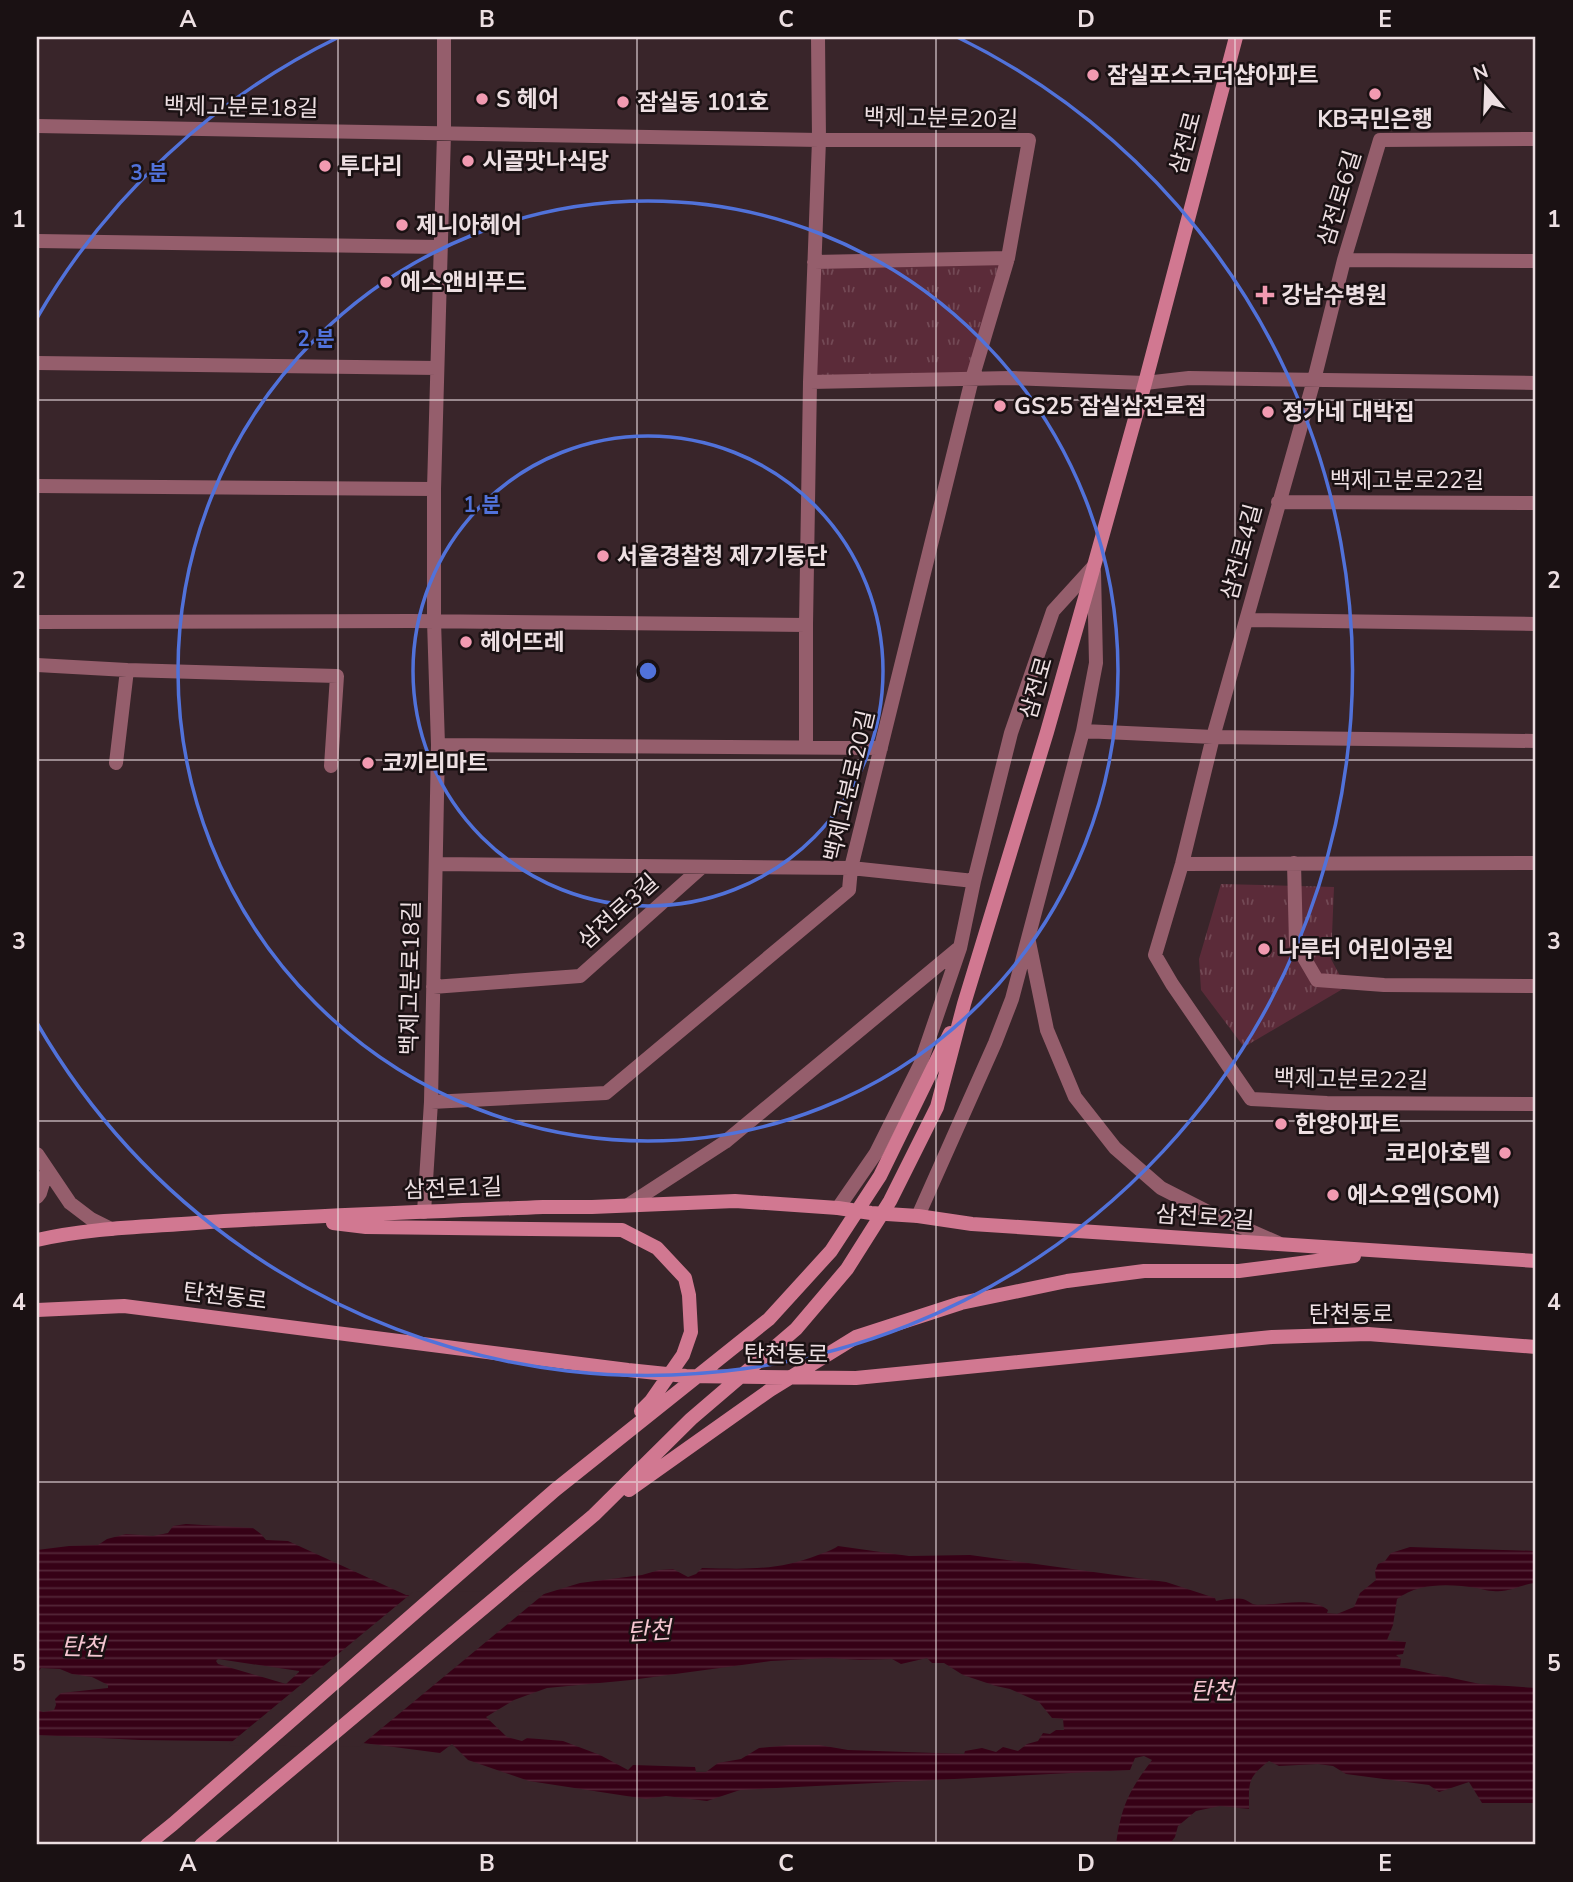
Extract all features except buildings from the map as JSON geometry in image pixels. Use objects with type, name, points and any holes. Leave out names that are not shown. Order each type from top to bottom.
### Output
[{"type":"main road","name":"삼전로","points":[[964,1003],[1047,732],[1094,566],[1236,37]]},
{"type":"main road","points":[[555,1490],[769,1319],[831,1251],[880,1176],[964,1003]]},
{"type":"main road","points":[[594,1515],[691,1419],[796,1329],[847,1269],[890,1201],[937,1107],[964,1003]]},
{"type":"main road","name":"삼전로1길","points":[[37,1240],[111,1229],[290,1218],[735,1201],[871,1213]]},
{"type":"main road","name":"삼전로2길","points":[[871,1213],[918,1216],[972,1224],[1536,1261]]},
{"type":"main road","points":[[147,1845],[555,1490],[651,1401],[682,1355],[691,1332],[685,1278],[657,1248],[622,1230],[366,1227],[290,1218]]},
{"type":"main road","points":[[201,1845],[594,1515],[770,1390],[856,1337],[961,1303],[1067,1281],[1144,1271],[1239,1271],[1382,1252]]},
{"type":"main road","name":"탄천동로","points":[[37,1310],[124,1306],[686,1376],[856,1378],[1286,1337],[1368,1334],[1536,1348]]},
{"type":"street","name":"백제고분로18길","points":[[424,1212],[431,1102],[436,864],[438,745],[434,489],[444,133],[444,37]]},
{"type":"street","points":[[806,747],[810,382],[820,139],[818,37]]},
{"type":"street","name":"백제고분로18길","points":[[37,126],[820,139]]},
{"type":"street","name":"백제고분로20길","points":[[431,1102],[606,1093],[849,890],[851,868],[972,379],[1008,258],[1029,140],[820,139]]},
{"type":"street","name":"삼전로6길","points":[[1314,380],[1344,260],[1380,140],[1536,139]]},
{"type":"street","points":[[37,241],[441,247]]},
{"type":"street","points":[[814,262],[1008,258]]},
{"type":"street","points":[[1344,260],[1536,261]]},
{"type":"street","points":[[37,363],[437,368]]},
{"type":"street","points":[[810,382],[1011,378],[1145,383],[1189,378],[1536,383]]},
{"type":"street","name":"삼전로4길","points":[[1182,864],[1213,737],[1314,380]]},
{"type":"street","points":[[37,486],[434,489]]},
{"type":"street","name":"백제고분로22길","points":[[1278,502],[1536,503]]},
{"type":"street","points":[[918,1216],[995,1044],[1012,999],[1083,731],[1096,663],[1094,566]]},
{"type":"street","points":[[838,1208],[876,1153],[920,1065],[960,948],[1010,733],[1053,611],[1094,566]]},
{"type":"street","points":[[1246,620],[1536,624]]},
{"type":"street","points":[[37,622],[435,621],[806,625]]},
{"type":"street","points":[[37,665],[337,676],[331,766]]},
{"type":"street","points":[[116,763],[127,670]]},
{"type":"street","points":[[1083,731],[1213,737],[1536,741]]},
{"type":"street","points":[[438,745],[881,748]]},
{"type":"street","points":[[1294,863],[1296,944],[1317,980],[1384,985],[1536,986]]},
{"type":"street","points":[[1182,864],[1536,863]]},
{"type":"street","name":"삼전로3길","points":[[436,864],[851,868],[974,881]]},
{"type":"street","name":"백제고분로22길","points":[[1182,864],[1155,955],[1251,1099],[1327,1103],[1536,1104]]},
{"type":"street","name":"삼전로3길","points":[[433,987],[580,976],[702,867]]},
{"type":"street","points":[[1028,938],[1047,1030],[1075,1097],[1115,1148],[1161,1188],[1282,1245]]},
{"type":"street","points":[[628,1205],[725,1142],[960,948]]},
{"type":"street","points":[[37,1154],[70,1203],[91,1219],[111,1229]]},
{"type":"street","points":[[37,1197],[47,1170]]},
{"type":"green space","points":[[1008,258],[972,379],[810,382],[814,262]]},
{"type":"green space","points":[[1221,884],[1334,887],[1331,959],[1346,987],[1244,1047],[1201,990],[1199,959]]},
{"type":"water","name":"탄천","points":[[186,1524],[253,1528],[266,1540],[288,1541],[406,1595],[544,1594],[580,1583],[642,1575],[659,1570],[673,1569],[688,1577],[702,1568],[747,1569],[789,1564],[838,1546],[909,1556],[970,1555],[1166,1582],[1215,1598],[1216,1601],[1243,1599],[1258,1605],[1313,1603],[1328,1610],[1327,1613],[1337,1614],[1354,1607],[1360,1593],[1376,1580],[1375,1571],[1378,1564],[1385,1561],[1391,1553],[1410,1547],[1536,1551],[1536,1583],[1499,1591],[1436,1586],[1406,1593],[1397,1599],[1393,1625],[1387,1640],[1406,1642],[1403,1654],[1396,1655],[1401,1659],[1400,1667],[1480,1684],[1536,1688],[1536,1803],[1482,1803],[1469,1782],[1439,1792],[1429,1785],[1346,1774],[1333,1766],[1279,1766],[1269,1761],[1251,1781],[1249,1809],[1220,1806],[1196,1811],[1178,1826],[1169,1845],[1116,1845],[1127,1800],[1152,1760],[1144,1756],[1135,1758],[1130,1770],[740,1790],[707,1801],[666,1796],[646,1799],[529,1781],[468,1760],[452,1744],[440,1753],[363,1743],[140,1740],[37,1735],[37,1709],[43,1712],[54,1710],[55,1699],[61,1693],[108,1688],[108,1685],[92,1677],[60,1669],[41,1668],[37,1674],[37,1550],[98,1545],[107,1539],[126,1534],[153,1536],[168,1533],[173,1526]],"holes":[[[927,1658],[932,1663],[944,1663],[963,1675],[1010,1689],[1039,1702],[1052,1718],[1063,1719],[1064,1730],[1043,1733],[1038,1741],[1027,1744],[1018,1751],[1003,1747],[996,1752],[982,1748],[965,1751],[964,1754],[848,1750],[819,1745],[759,1748],[741,1759],[718,1763],[706,1772],[696,1772],[695,1767],[633,1765],[628,1770],[600,1755],[563,1741],[527,1738],[522,1741],[507,1737],[486,1717],[514,1700],[547,1688],[631,1680],[771,1661],[892,1659],[901,1664]],[[218,1659],[299,1671],[299,1672],[286,1684],[218,1664]]]},
{"type":"pier","points":[[550,1589],[359,1747],[228,1745],[413,1592]]},
{"type":"place","name":"잠실포스코더샵아파트","points":[[1093,75]]},
{"type":"place","name":"KB국민은행","points":[[1375,94]]},
{"type":"place","name":"S 헤어","points":[[482,99]]},
{"type":"place","name":"잠실동 101호","points":[[623,102]]},
{"type":"place","name":"시골맛나식당","points":[[468,161]]},
{"type":"place","name":"투다리","points":[[325,166]]},
{"type":"place","name":"제니아헤어","points":[[402,225]]},
{"type":"place","name":"에스앤비푸드","points":[[386,282]]},
{"type":"place","name":"강남수병원","points":[[1265,295]]},
{"type":"place","name":"GS25 잠실삼전로점","points":[[1000,406]]},
{"type":"place","name":"정가네 대박집","points":[[1268,412]]},
{"type":"place","name":"서울경찰청 제7기동단","points":[[603,556]]},
{"type":"place","name":"헤어뜨레","points":[[466,642]]},
{"type":"place","name":"코끼리마트","points":[[368,763]]},
{"type":"place","name":"나루터 어린이공원","points":[[1264,949]]},
{"type":"place","name":"한양아파트","points":[[1281,1124]]},
{"type":"place","name":"코리아호텔","points":[[1505,1153]]},
{"type":"place","name":"에스오엠(SOM)","points":[[1333,1195]]}]
